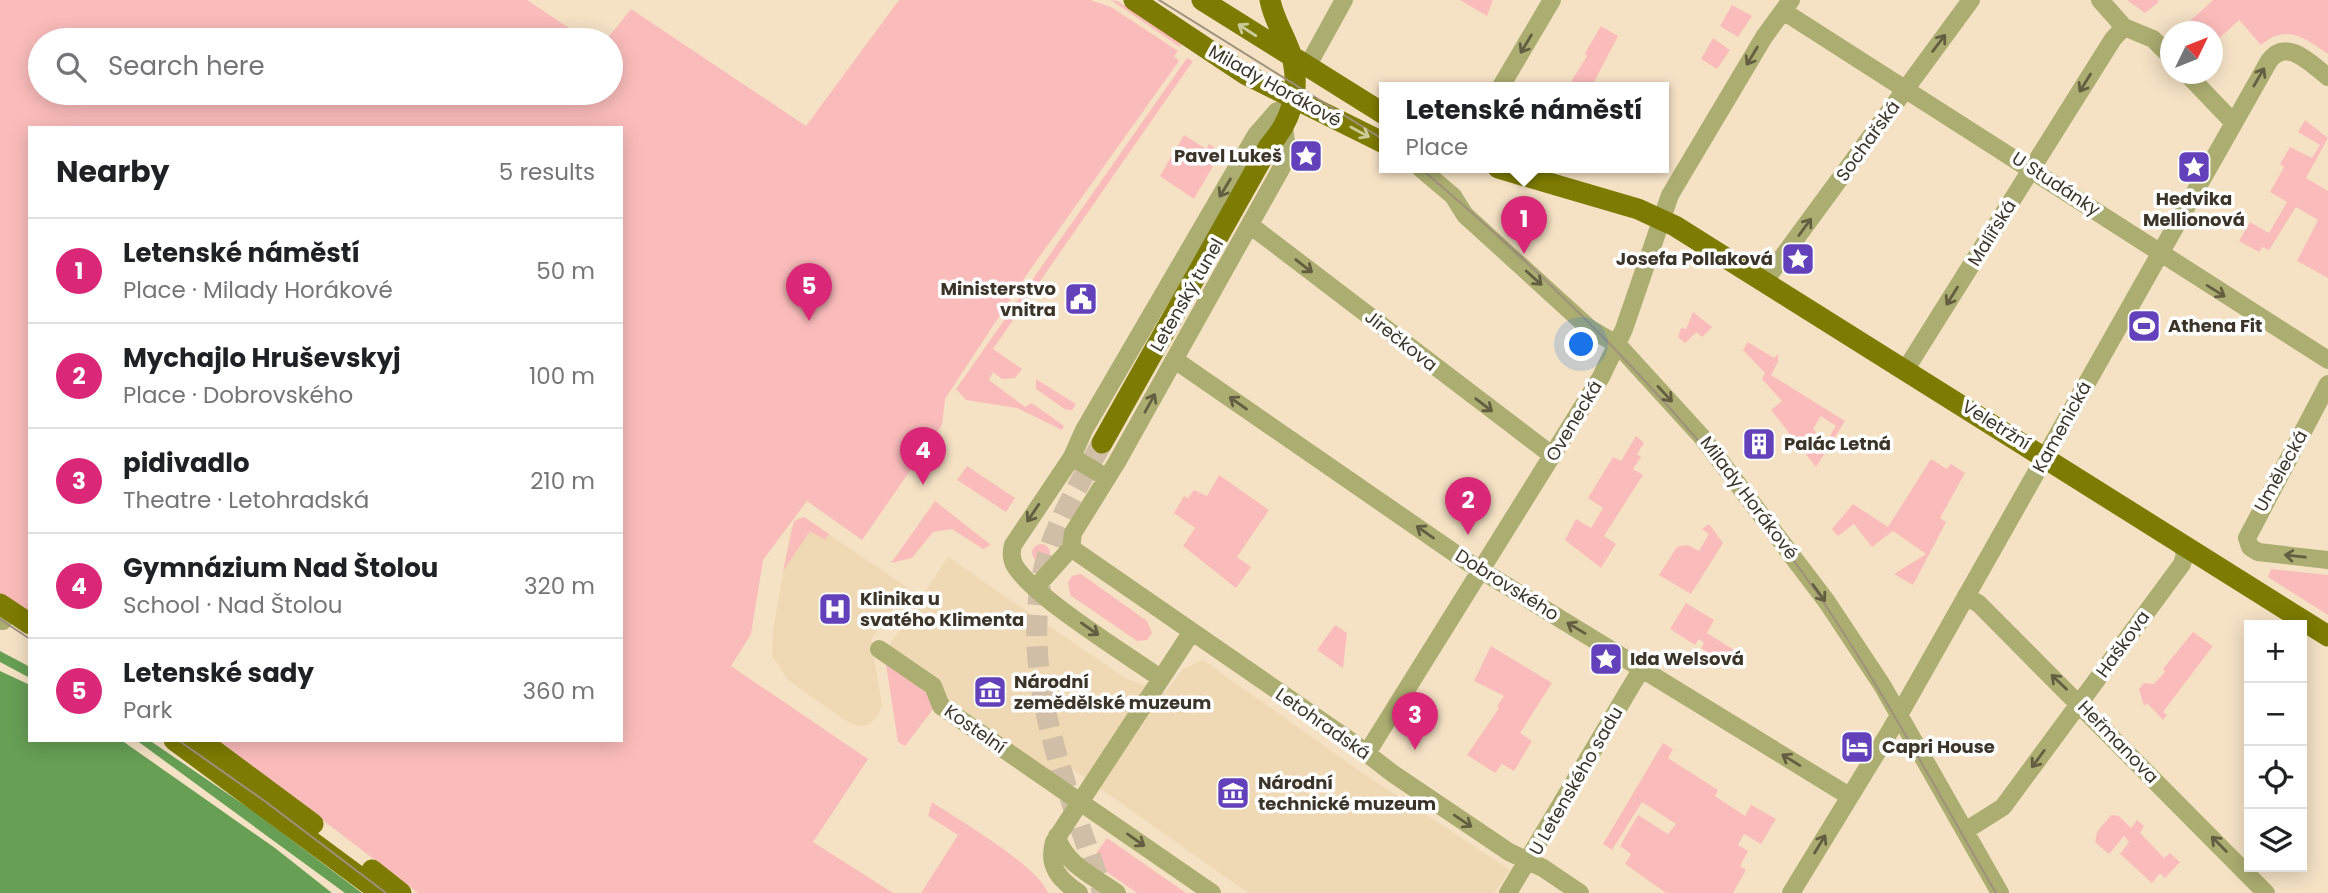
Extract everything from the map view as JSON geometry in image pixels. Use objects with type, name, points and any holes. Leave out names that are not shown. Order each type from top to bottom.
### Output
[{"type":"main road","name":"Milady Horákové","points":[[1134,0],[1239,71],[1379,140]]},
{"type":"main road","points":[[1270,0],[1278,29],[1300,63],[1293,97]]},
{"type":"main road","name":"Milady Horákové","points":[[1211,2],[1300,63],[1379,111]]},
{"type":"main road","name":"Letenský tunel","points":[[1102,443],[1269,146],[1293,97]]},
{"type":"main road","name":"Veletržní","points":[[1514,173],[1661,218],[1906,369],[2328,636]]},
{"type":"main road","points":[[1,616],[28,623]]},
{"type":"main road","points":[[1,616],[28,637]]},
{"type":"main road","points":[[177,742],[381,893]]},
{"type":"main road","points":[[203,742],[288,804],[401,893]]},
{"type":"street","points":[[1300,63],[1344,0]]},
{"type":"street","points":[[1504,82],[1552,0]]},
{"type":"street","name":"Sochařská","points":[[1764,282],[1971,0]]},
{"type":"street","points":[[2100,0],[2124,27],[2153,39],[2160,46]]},
{"type":"street","name":"U Studánky","points":[[1787,5],[1906,89],[2328,360]]},
{"type":"street","name":"Ovenecká","points":[[1367,753],[1553,456],[1618,345],[1673,190],[1764,37],[1787,5]]},
{"type":"street","name":"Malířská","points":[[1906,369],[2113,38],[2124,27]]},
{"type":"street","name":"Kamenická","points":[[1791,893],[2046,457],[2273,55],[2287,50],[2298,54],[2328,77]]},
{"type":"street","points":[[2197,84],[2233,122]]},
{"type":"street","points":[[1036,587],[1071,548],[1073,533],[1175,360],[1282,167],[1287,148],[1280,120],[1256,135],[1084,430],[1072,457],[1013,545],[1015,565],[1036,587],[1160,678]]},
{"type":"street","name":"Milady Horákové","points":[[1426,173],[1453,196],[1465,215],[1589,328],[1618,345],[1672,402],[1734,477],[1826,602],[1898,712],[2000,893]]},
{"type":"street","name":"Jirečkova","points":[[1250,225],[1553,456]]},
{"type":"street","name":"Dobrovského","points":[[1175,360],[1481,571],[1849,796]]},
{"type":"street","name":"Umělecká","points":[[2328,384],[2247,533],[2250,547],[2262,553],[2328,560]]},
{"type":"street","points":[[1072,457],[1107,478]]},
{"type":"street","name":"Haškova","points":[[1965,831],[2003,807],[2182,564],[2185,554],[2181,543]]},
{"type":"street","name":"Letohradská","points":[[1071,548],[1191,634],[1509,852],[1580,893]]},
{"type":"street","name":"Heřmanova","points":[[1966,596],[1979,604],[2266,893]]},
{"type":"street","points":[[1079,893],[1064,883],[1055,871],[1052,849],[1160,678],[1191,634]]},
{"type":"street","name":"Kostelní","points":[[879,649],[933,686],[941,706],[1212,893]]},
{"type":"street","name":"U Letenského sadu","points":[[1508,893],[1530,862],[1642,668]]},
{"type":"street","points":[[1058,836],[1064,853],[1072,862],[1117,893]]},
{"type":"shaded area","points":[[0,0],[527,0],[569,28],[28,28],[28,105],[623,105],[623,28],[616,28],[631,9],[806,126],[899,0],[1090,0],[1111,7],[1178,51],[1174,56],[1179,61],[1025,277],[945,399],[942,425],[862,540],[807,501],[763,560],[751,634],[731,666],[868,759],[813,842],[893,893],[418,893],[221,742],[623,742],[623,126],[28,126],[28,615],[0,596]]},
{"type":"shaded area","points":[[1111,0],[1117,1],[1183,42],[1180,47]]},
{"type":"shaded area","points":[[1460,0],[1493,0],[1487,16]]},
{"type":"shaded area","points":[[2127,0],[2157,0],[2159,2],[2145,13]]},
{"type":"shaded area","points":[[2213,0],[2328,0],[2328,54],[2295,35],[2279,35],[2261,45],[2239,20],[2223,35],[2223,21],[2190,21]]},
{"type":"shaded area","points":[[1732,5],[1752,16],[1738,37],[1720,26]]},
{"type":"shaded area","points":[[1601,26],[1618,36],[1594,82],[1571,82],[1587,56],[1585,53]]},
{"type":"shaded area","points":[[1713,38],[1730,50],[1717,69],[1701,59]]},
{"type":"shaded area","points":[[1187,58],[1193,61],[993,349],[1022,369],[1015,378],[1002,379],[993,372],[989,380],[1025,407],[1032,403],[1064,426],[1062,430],[1017,408],[966,400],[956,389]]},
{"type":"shaded area","points":[[2305,120],[2328,138],[2306,178],[2328,191],[2328,278],[2297,261],[2318,220],[2296,207],[2269,250],[2263,247],[2259,252],[2239,241],[2250,222],[2269,233],[2287,202],[2270,192],[2284,167],[2280,164],[2290,147],[2312,158],[2320,145],[2298,132]]},
{"type":"shaded area","points":[[1184,135],[1206,149],[1209,144],[1221,152],[1194,199],[1160,176]]},
{"type":"shaded area","points":[[1693,312],[1712,327],[1702,337],[1697,332],[1685,343],[1678,337],[1681,328],[1686,329]]},
{"type":"shaded area","points":[[1748,342],[1774,358],[1778,354],[1778,362],[1771,375],[1845,421],[1816,467],[1771,410],[1782,401],[1762,379],[1765,373],[1743,350]],"holes":[[[1821,416],[1836,426],[1818,455],[1803,445],[1810,435],[1813,437],[1816,432],[1813,429]]]},
{"type":"shaded area","points":[[1036,379],[1076,404],[1072,410],[1066,410],[1036,389]]},
{"type":"shaded area","points":[[1636,436],[1644,443],[1637,454],[1641,457],[1633,469],[1643,475],[1604,536],[1616,544],[1601,568],[1565,540],[1576,519],[1591,528],[1603,508],[1588,498],[1613,457],[1621,461]]},
{"type":"shaded area","points":[[1931,459],[1947,469],[1951,464],[1965,473],[1940,518],[1946,522],[1913,585],[1894,574],[1926,554],[1893,531],[1872,547],[1854,524],[1838,536],[1832,529],[1853,504],[1888,527]]},
{"type":"shaded area","points":[[967,466],[1015,498],[1006,512],[957,480]]},
{"type":"shaded area","points":[[1219,475],[1269,510],[1237,557],[1251,567],[1236,588],[1183,546],[1195,528],[1174,513],[1184,496],[1188,498],[1194,490],[1207,496]]},
{"type":"shaded area","points":[[935,501],[991,545],[983,549],[952,529],[933,532],[912,558],[891,563]]},
{"type":"shaded area","name":"Klinika u svatého Klimenta","points":[[804,517],[908,588],[871,640],[882,705],[878,716],[868,725],[858,726],[844,720],[788,680],[772,656],[773,630],[791,528],[797,518]]},
{"type":"shaded area","points":[[804,517],[829,534],[825,540],[810,531],[783,571],[794,521]]},
{"type":"shaded area","points":[[1709,524],[1723,543],[1691,594],[1659,575],[1677,547],[1688,545],[1699,551],[1709,534],[1702,529]]},
{"type":"shaded area","points":[[1037,544],[1045,544],[1050,553],[1048,560],[1037,562],[1032,557],[1032,549]]},
{"type":"shaded area","points":[[948,557],[1125,678],[1165,693],[1183,669],[1203,660],[1364,774],[1510,870],[1494,893],[1248,893],[1074,770],[1064,785],[946,704],[887,649]]},
{"type":"shaded area","points":[[2271,569],[2328,575],[2328,615],[2268,577]]},
{"type":"shaded area","points":[[1081,574],[1147,621],[1152,633],[1147,640],[1137,641],[1070,595],[1068,582],[1072,576]]},
{"type":"shaded area","points":[[1686,603],[1714,620],[1707,633],[1734,650],[1726,664],[1701,648],[1704,643],[1699,639],[1695,645],[1670,629]]},
{"type":"shaded area","points":[[1335,625],[1347,633],[1343,668],[1317,650]]},
{"type":"shaded area","points":[[2193,632],[2213,646],[2163,712],[2167,715],[2163,720],[2147,703],[2144,706],[2139,689],[2144,683],[2154,684]]},
{"type":"shaded area","points":[[1491,646],[1552,683],[1520,733],[1532,741],[1514,771],[1502,764],[1495,773],[1467,755],[1499,708],[1497,706],[1504,696],[1474,681]]},
{"type":"shaded area","points":[[0,651],[28,666],[28,742],[152,742],[253,811],[362,893],[0,893]]},
{"type":"shaded area","points":[[885,658],[928,687],[934,708],[905,746],[898,742]]},
{"type":"shaded area","points":[[1663,743],[1673,749],[1668,758],[1718,790],[1715,796],[1745,816],[1751,805],[1776,819],[1761,844],[1744,834],[1738,845],[1748,851],[1740,866],[1746,870],[1733,893],[1666,893],[1625,864],[1631,854],[1620,846],[1638,815],[1668,834],[1676,824],[1642,802],[1612,850],[1603,844]]},
{"type":"shaded area","points":[[932,802],[1014,857],[1041,882],[1048,893],[921,893],[958,835],[928,816]]},
{"type":"shaded area","points":[[2111,815],[2119,816],[2131,828],[2137,820],[2144,826],[2140,833],[2164,858],[2170,853],[2180,862],[2165,878],[2160,873],[2152,883],[2120,854],[2129,842],[2124,836],[2109,854],[2095,842],[2097,832]]},
{"type":"shaded area","points":[[1107,838],[1186,893],[1137,893],[1091,861]]},
{"type":"pier","points":[[0,662],[28,677],[28,684],[0,671]]},
{"type":"pier","points":[[124,742],[139,742],[345,893],[332,893],[275,848]]},
{"type":"tunnel","points":[[1102,443],[1067,507],[1050,547],[1040,591],[1037,635],[1040,679],[1048,723],[1060,767],[1103,893]]},
{"type":"tram line","points":[[1159,0],[1379,137]]},
{"type":"tram line","points":[[1426,173],[1477,217],[1586,320],[1688,429],[1736,486],[1782,545],[1849,641],[1996,893]]},
{"type":"tram line","points":[[0,619],[28,638]]},
{"type":"tram line","points":[[181,742],[266,802],[386,893]]},
{"type":"place","name":"Pavel Lukeš","points":[[1306,156]]},
{"type":"place","name":"Hedvika Mellionová","points":[[2194,167]]},
{"type":"place","name":"Letenské náměstí","points":[[1524,254]]},
{"type":"place","name":"Josefa Pollaková","points":[[1798,259]]},
{"type":"place","name":"Ministerstvo vnitra","points":[[1081,299]]},
{"type":"place","name":"Letenské sady","points":[[809,321]]},
{"type":"place","name":"Athena Fit","points":[[2144,326]]},
{"type":"place","name":"Palác Letná","points":[[1759,444]]},
{"type":"place","name":"Gymnázium Nad Štolou","points":[[923,485]]},
{"type":"place","name":"Mychajlo Hruševskyj","points":[[1468,535]]},
{"type":"place","name":"Klinika u svatého Klimenta","points":[[835,609]]},
{"type":"place","name":"Ida Welsová","points":[[1606,659]]},
{"type":"place","name":"Národní zemědělské muzeum","points":[[990,692]]},
{"type":"place","name":"Capri House","points":[[1857,747]]},
{"type":"place","name":"pidivadlo","points":[[1415,750]]},
{"type":"place","name":"Národní technické muzeum","points":[[1233,793]]}]
